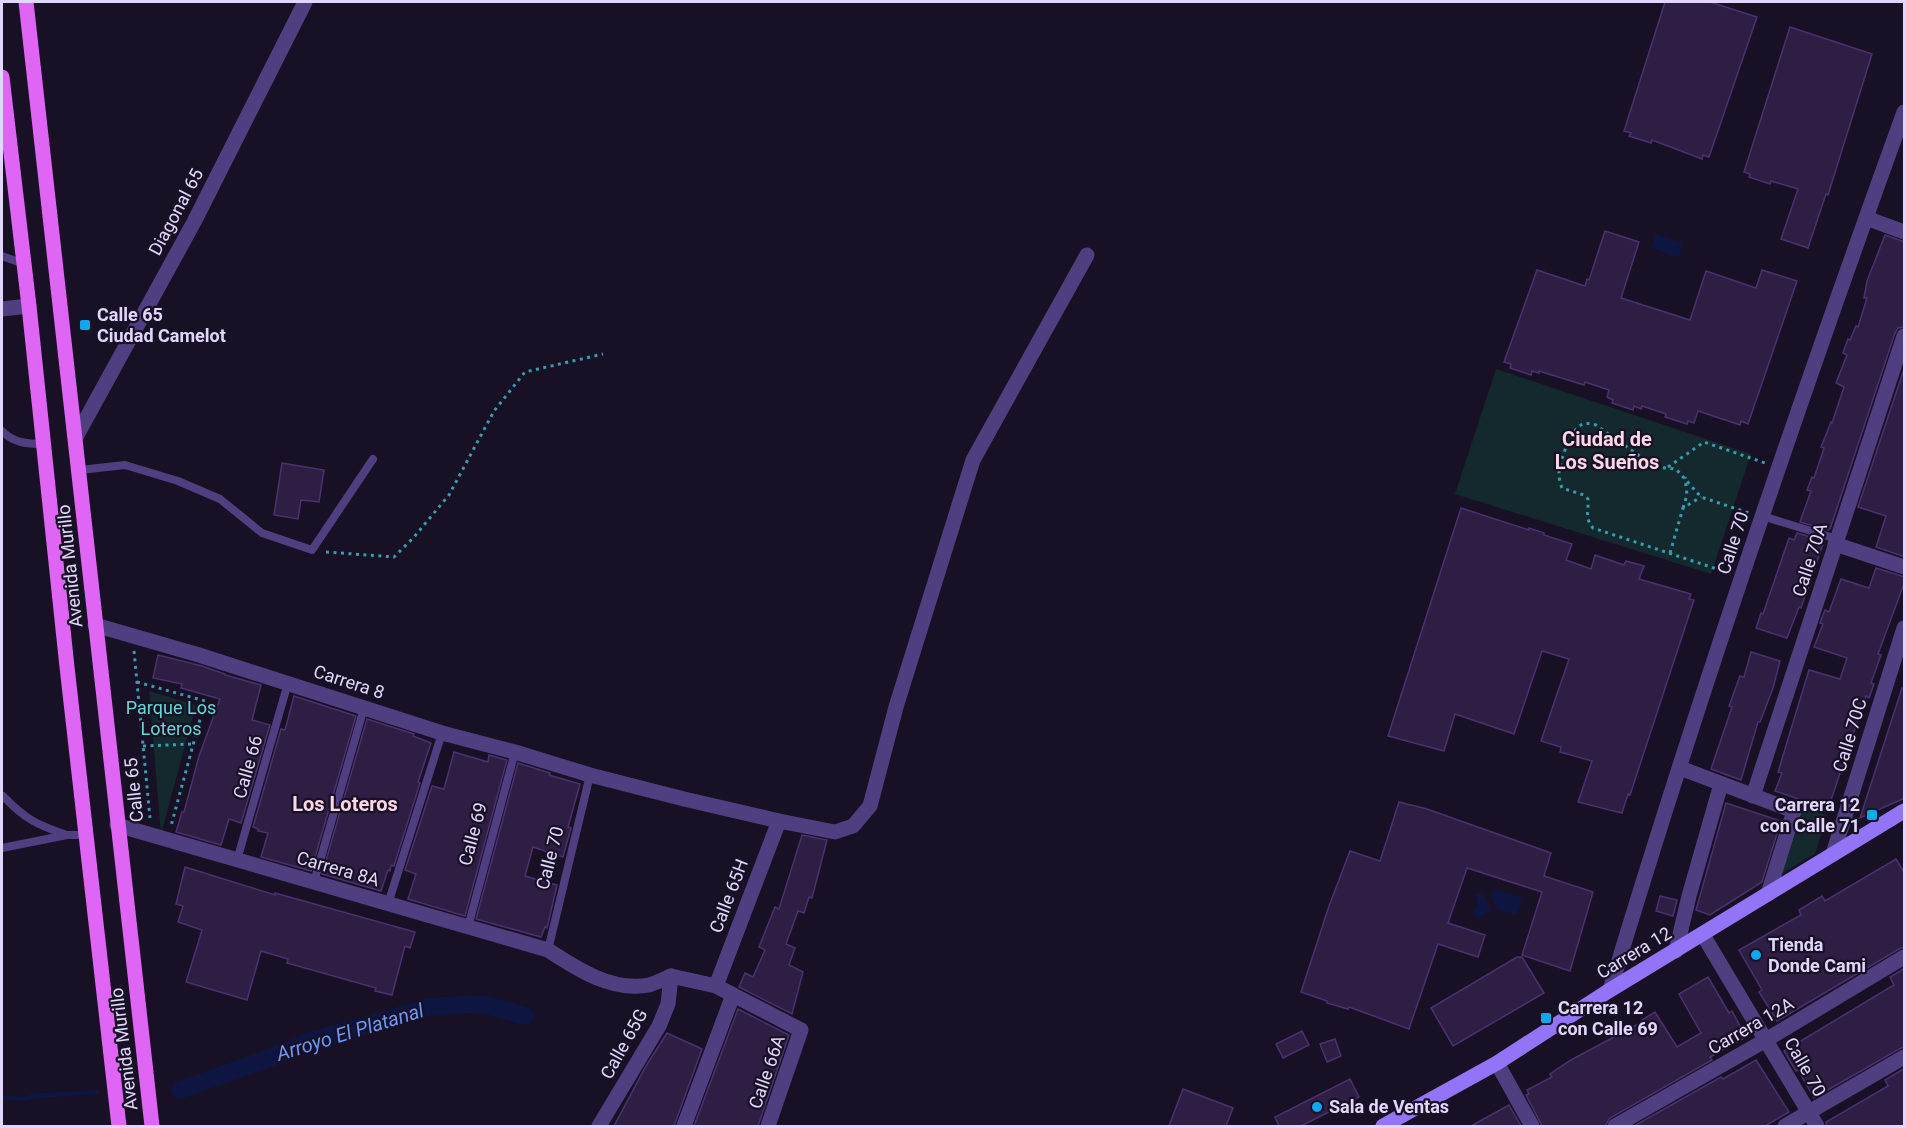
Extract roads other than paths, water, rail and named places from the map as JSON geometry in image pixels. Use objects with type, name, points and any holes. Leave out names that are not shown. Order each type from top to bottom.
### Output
[{"type":"main road","name":"Avenida Murillo","points":[[26,2],[152,1126]]},
{"type":"main road","name":"Avenida Murillo","points":[[2,77],[119,1126]]},
{"type":"main road","name":"Carrera 12","points":[[1383,1126],[1497,1063],[1610,990],[1905,811]]},
{"type":"street","name":"Diagonal 65","points":[[76,437],[194,222],[305,2]]},
{"type":"street","name":"Calle 70","points":[[1610,990],[1653,848],[1778,467],[1905,112]]},
{"type":"street","points":[[1866,218],[1905,232]]},
{"type":"street","name":"Carrera 8","points":[[95,625],[288,683],[442,734],[515,752],[590,775],[684,799],[835,832],[853,826],[870,806],[896,707],[973,460],[1087,255]]},
{"type":"street","points":[[2,309],[29,306]]},
{"type":"street","name":"Calle 70A","points":[[1753,796],[1905,336]]},
{"type":"street","points":[[1836,541],[1905,567]]},
{"type":"street","name":"Calle 70C","points":[[1833,855],[1905,628]]},
{"type":"street","points":[[1680,768],[1794,811],[1768,894]]},
{"type":"street","points":[[1676,951],[1721,784]]},
{"type":"street","name":"Calle 65H","points":[[716,986],[779,821]]},
{"type":"street","name":"Carrera 8A","points":[[117,825],[548,950],[574,967],[604,981],[627,986],[650,985],[671,976]]},
{"type":"street","name":"Calle 70","points":[[1703,935],[1813,1120]]},
{"type":"street","name":"Carrera 12A","points":[[1615,1126],[1767,1040],[1905,957]]},
{"type":"street","points":[[671,976],[716,986],[733,996],[684,1126]]},
{"type":"street","name":"Calle 65G","points":[[599,1126],[659,1026],[668,1004],[671,976]]},
{"type":"street","name":"Calle 66A","points":[[733,996],[801,1030],[768,1126]]},
{"type":"street","points":[[1785,1126],[1813,1120],[1905,1057]]},
{"type":"street","points":[[1497,1063],[1532,1126]]},
{"type":"lane","points":[[2,256],[24,264]]},
{"type":"lane","points":[[2,431],[10,440],[28,444],[44,444]]},
{"type":"lane","points":[[80,470],[125,465],[178,481],[220,499],[262,532],[312,550],[373,459]]},
{"type":"lane","points":[[1762,516],[1836,541]]},
{"type":"lane","name":"Calle 66","points":[[237,860],[288,683]]},
{"type":"lane","points":[[314,882],[364,708]]},
{"type":"lane","points":[[388,904],[442,734]]},
{"type":"lane","name":"Calle 69","points":[[468,927],[515,752]]},
{"type":"lane","name":"Calle 70","points":[[548,950],[590,775]]},
{"type":"lane","points":[[3,796],[20,814],[39,826],[67,835]]},
{"type":"lane","points":[[2,848],[67,835],[86,835]]},
{"type":"waterway","name":"Arroyo El Platanal","points":[[180,1090],[278,1055],[310,1041],[430,1007],[486,1005],[525,1016]]},
{"type":"waterway","name":"Arroyo El Platanal","points":[[2,1097],[24,1099],[34,1096],[96,1092]]},
{"type":"place","name":"Calle 65 Ciudad Camelot","points":[[85,325]]},
{"type":"place","name":"Carrera 12 con Calle 71","points":[[1872,815]]},
{"type":"place","name":"Tienda Donde Cami","points":[[1756,955]]},
{"type":"place","name":"Carrera 12 con Calle 69","points":[[1546,1018]]},
{"type":"place","name":"Sala de Ventas","points":[[1317,1107]]},
{"type":"district","name":"Ciudad de Los Sueños","points":[[1607,450]]},
{"type":"district","name":"Los Loteros","points":[[345,804]]},
{"type":"park label","name":"Parque Los Loteros","points":[[171,718]]}]
